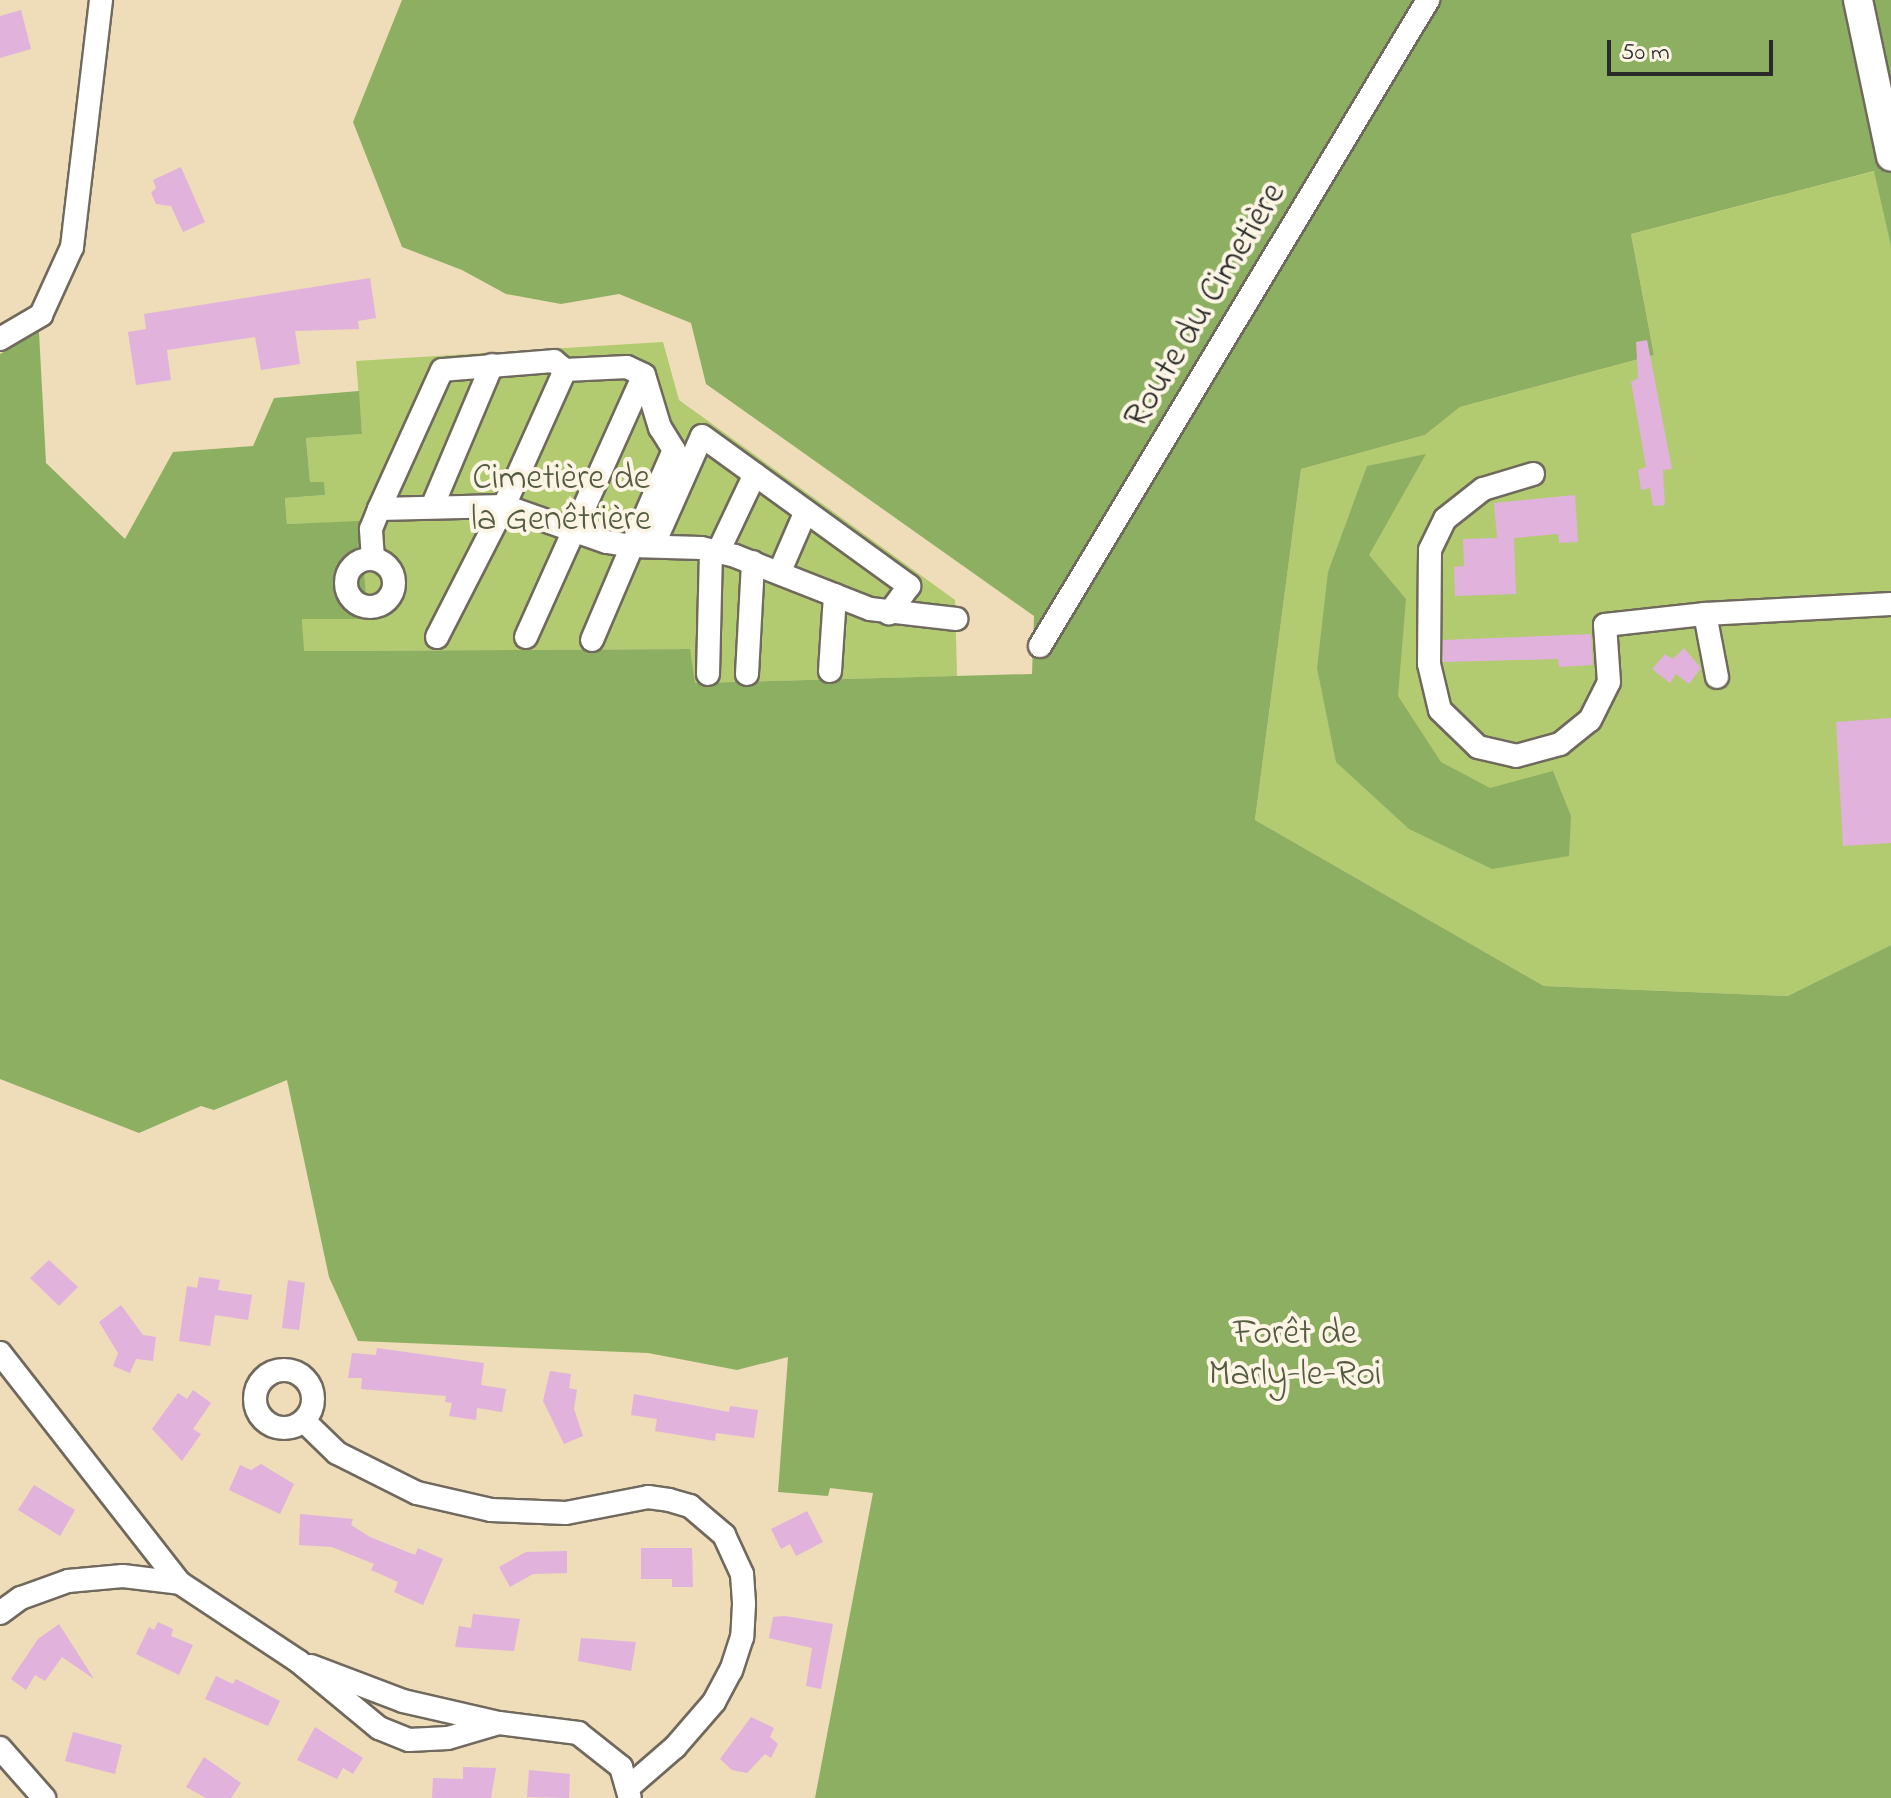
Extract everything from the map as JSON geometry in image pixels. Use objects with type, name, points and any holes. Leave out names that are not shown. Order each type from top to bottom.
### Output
[{"type":"main road","points":[[1858,0],[1891,157]]},
{"type":"street","points":[[0,339],[41,315],[72,247],[101,0]]},
{"type":"street","name":"Route du Cimetière","points":[[1040,646],[1428,0]]},
{"type":"street","points":[[373,559],[371,529],[436,377],[451,367],[554,361],[565,370],[627,367],[644,375],[660,428],[674,450],[643,546]]},
{"type":"street","points":[[432,507],[492,365]]},
{"type":"street","points":[[437,637],[504,506],[565,370]]},
{"type":"street","points":[[526,637],[644,375]]},
{"type":"street","points":[[592,640],[702,436],[909,586],[889,614]]},
{"type":"street","points":[[708,674],[714,552],[755,474]]},
{"type":"street","points":[[1533,474],[1483,489],[1445,519],[1430,550],[1429,664],[1440,710],[1478,747],[1516,756],[1560,744],[1590,720],[1609,682],[1605,625],[1705,614],[1891,604]]},
{"type":"street","points":[[379,509],[504,506],[573,532],[643,546],[714,552],[753,562],[889,614],[956,619]]},
{"type":"street","points":[[780,571],[806,511]]},
{"type":"street","points":[[747,674],[753,562]]},
{"type":"street","points":[[830,671],[835,595]]},
{"type":"street","points":[[1705,614],[1717,677]]},
{"type":"street","points":[[0,1353],[180,1583],[298,1661],[379,1728],[409,1740],[448,1738],[499,1723]]},
{"type":"street","points":[[298,1661],[403,1701],[499,1723],[578,1733],[605,1751],[630,1792],[714,1702],[731,1670],[742,1637],[744,1604],[742,1574],[724,1535],[690,1506],[648,1497],[566,1513],[491,1510],[417,1493],[337,1453],[304,1421]]},
{"type":"street","points":[[0,1613],[21,1598],[68,1581],[123,1576],[180,1583]]},
{"type":"street","points":[[0,1748],[44,1798]]},
{"type":"green space","name":"Forêt de Marly-le-Roi","points":[[402,0],[1891,0],[1891,246],[1874,171],[1631,234],[1654,355],[1460,407],[1425,435],[1301,469],[1255,820],[1544,986],[1788,996],[1891,945],[1891,1798],[815,1798],[873,1493],[830,1488],[828,1496],[778,1492],[788,1357],[737,1370],[648,1353],[358,1341],[329,1277],[287,1080],[214,1110],[201,1106],[139,1133],[0,1079],[0,354],[39,332],[46,463],[125,539],[173,452],[253,446],[274,398],[359,391],[362,434],[306,438],[310,482],[324,482],[325,495],[285,498],[287,524],[360,521],[368,619],[302,619],[304,651],[690,649],[695,683],[1032,674],[1034,616],[706,384],[691,323],[619,294],[561,304],[506,294],[462,270],[402,247],[353,122]]},
{"type":"green space","points":[[1875,171],[1891,244],[1891,945],[1789,996],[1544,986],[1255,820],[1301,469],[1425,435],[1460,407],[1654,355],[1631,234]]},
{"type":"green space","name":"Cimetière de la Genêtrière","points":[[663,342],[679,400],[955,600],[957,676],[694,683],[689,649],[303,651],[302,619],[368,619],[360,522],[287,524],[285,498],[325,495],[310,483],[306,438],[362,434],[356,361]]},
{"type":"green space","points":[[1426,454],[1369,555],[1406,599],[1398,696],[1441,762],[1490,788],[1553,771],[1571,816],[1569,856],[1492,869],[1409,829],[1336,762],[1317,668],[1328,572],[1367,466]]},
{"type":"building","points":[[21,10],[31,49],[0,58],[0,16]]},
{"type":"building","points":[[181,167],[205,222],[183,232],[171,206],[156,204],[151,193],[156,188],[153,180]]},
{"type":"building","points":[[370,278],[376,318],[358,321],[359,329],[295,331],[300,364],[261,370],[255,337],[167,350],[171,380],[136,385],[128,332],[146,329],[144,314]]},
{"type":"building","points":[[1647,340],[1672,469],[1663,470],[1665,505],[1653,506],[1650,488],[1641,490],[1638,470],[1646,467],[1631,382],[1638,378],[1636,342]]},
{"type":"building","points":[[1575,495],[1578,542],[1559,543],[1558,534],[1514,538],[1516,594],[1455,596],[1454,567],[1464,566],[1463,539],[1497,538],[1494,503]]},
{"type":"building","points":[[1591,634],[1593,665],[1559,667],[1558,659],[1443,662],[1443,640]]},
{"type":"building","points":[[1684,648],[1701,668],[1689,684],[1676,674],[1670,683],[1652,669],[1665,654],[1673,659]]},
{"type":"building","points":[[1891,718],[1891,843],[1843,846],[1836,722]]},
{"type":"building","points":[[49,1260],[78,1287],[59,1306],[30,1278]]},
{"type":"building","points":[[199,1277],[220,1280],[218,1290],[252,1295],[248,1320],[215,1315],[210,1346],[179,1341],[187,1286],[197,1288]]},
{"type":"building","points":[[288,1280],[305,1283],[299,1330],[282,1328]]},
{"type":"building","points":[[121,1305],[143,1335],[156,1337],[153,1361],[136,1359],[130,1373],[113,1366],[118,1353],[99,1322]]},
{"type":"building","points":[[377,1348],[484,1363],[481,1385],[506,1389],[502,1412],[477,1408],[476,1420],[449,1416],[452,1403],[445,1402],[446,1396],[361,1389],[362,1378],[348,1378],[352,1353],[376,1355]]},
{"type":"building","points":[[550,1371],[571,1374],[569,1388],[577,1390],[574,1409],[583,1436],[564,1444],[543,1401]]},
{"type":"building","points":[[193,1390],[211,1403],[193,1429],[201,1434],[182,1461],[152,1429],[178,1393],[187,1399]]},
{"type":"building","points":[[634,1394],[729,1412],[730,1406],[758,1410],[754,1438],[716,1433],[715,1441],[655,1431],[657,1419],[631,1415]]},
{"type":"building","points":[[261,1464],[294,1484],[280,1514],[229,1490],[240,1465],[251,1470]]},
{"type":"building","points":[[34,1485],[75,1510],[60,1536],[18,1510]]},
{"type":"building","points":[[807,1511],[823,1542],[796,1556],[790,1544],[781,1549],[771,1529]]},
{"type":"building","points":[[300,1514],[353,1519],[351,1525],[370,1537],[415,1555],[418,1548],[443,1559],[423,1605],[394,1592],[398,1582],[371,1570],[374,1564],[332,1547],[299,1545]]},
{"type":"building","points":[[641,1548],[692,1548],[693,1587],[672,1587],[672,1579],[641,1579]]},
{"type":"building","points":[[567,1551],[567,1573],[533,1574],[510,1587],[499,1567],[526,1552]]},
{"type":"building","points":[[473,1614],[520,1619],[514,1651],[455,1647],[459,1626],[471,1628]]},
{"type":"building","points":[[773,1617],[833,1624],[821,1689],[806,1686],[812,1648],[769,1638]]},
{"type":"building","points":[[158,1622],[173,1629],[171,1636],[193,1645],[179,1675],[136,1654],[149,1627],[154,1630]]},
{"type":"building","points":[[59,1624],[94,1679],[62,1657],[45,1681],[35,1675],[26,1690],[11,1679],[38,1639]]},
{"type":"building","points":[[581,1638],[636,1642],[631,1671],[578,1661]]},
{"type":"building","points":[[216,1676],[233,1684],[236,1679],[280,1701],[268,1726],[205,1699]]},
{"type":"building","points":[[751,1717],[774,1728],[770,1737],[778,1744],[771,1758],[765,1754],[747,1773],[732,1770],[720,1759]]},
{"type":"building","points":[[315,1727],[363,1758],[353,1774],[343,1768],[337,1779],[297,1760]]},
{"type":"building","points":[[73,1732],[122,1745],[115,1774],[65,1761]]},
{"type":"building","points":[[204,1757],[241,1783],[231,1798],[206,1798],[186,1787]]},
{"type":"building","points":[[463,1767],[496,1768],[491,1798],[432,1798],[433,1778],[463,1779]]},
{"type":"building","points":[[529,1770],[570,1774],[569,1798],[527,1797]]}]
